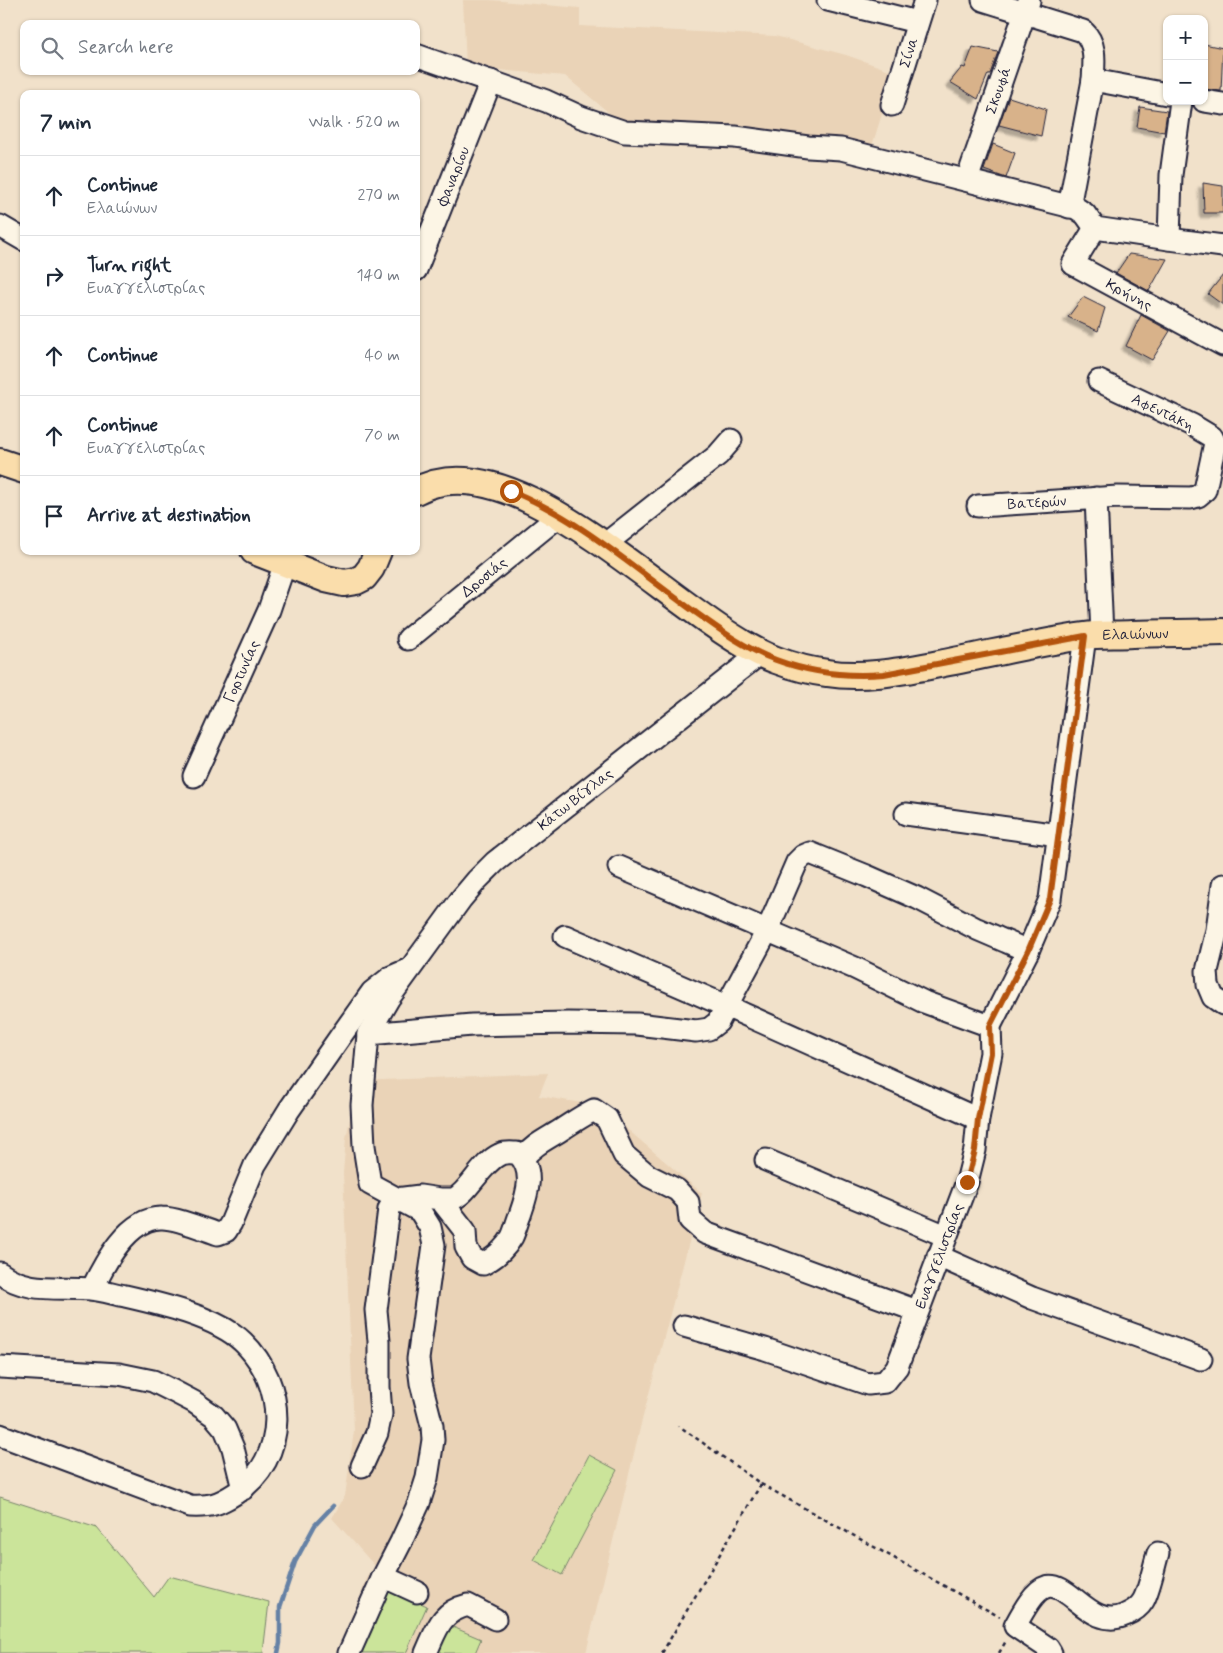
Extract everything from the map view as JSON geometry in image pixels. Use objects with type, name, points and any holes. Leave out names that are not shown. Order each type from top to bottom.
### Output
[{"type":"main road","points":[[0,462],[20,469]]},
{"type":"main road","name":"Ελαιώνων","points":[[420,489],[441,482],[463,482],[482,483],[520,494],[560,515],[604,545],[728,636],[775,660],[828,674],[871,675],[907,670],[1094,635],[1223,632]]},
{"type":"main road","points":[[264,555],[332,581],[348,583],[356,581],[367,574],[376,555]]},
{"type":"street","points":[[828,0],[917,22]]},
{"type":"street","name":"Σίνα","points":[[892,105],[925,0]]},
{"type":"street","points":[[983,0],[1027,7],[1083,31],[1090,37],[1094,80],[1070,207]]},
{"type":"street","name":"Σκουφά","points":[[968,180],[1027,7]]},
{"type":"street","points":[[420,56],[546,101],[581,117],[625,132],[735,137],[808,147],[841,149],[1081,210],[1095,228],[1169,240],[1223,246]]},
{"type":"street","points":[[1094,80],[1163,93]]},
{"type":"street","name":"Φαναρίου","points":[[420,260],[491,81]]},
{"type":"street","points":[[1208,102],[1223,104]]},
{"type":"street","points":[[1169,240],[1171,175],[1180,105]]},
{"type":"street","points":[[0,226],[20,238]]},
{"type":"street","name":"Κρήνης","points":[[1095,228],[1073,264],[1223,345]]},
{"type":"street","name":"Αφεντάκη","points":[[1096,498],[1190,498],[1198,496],[1205,490],[1215,443],[1212,436],[1192,425],[1099,381]]},
{"type":"street","points":[[604,545],[718,455],[731,440]]},
{"type":"street","points":[[619,867],[855,968],[924,1002],[990,1026],[1028,951],[1050,899],[1058,835],[1094,635],[1096,498]]},
{"type":"street","name":"Βατερών","points":[[978,506],[1096,498]]},
{"type":"street","name":"Δροσιάς","points":[[408,639],[560,515]]},
{"type":"street","name":"Γορτυνίας","points":[[194,776],[269,610],[285,563]]},
{"type":"street","name":"Κάτω Βίγλας","points":[[368,1034],[389,998],[461,899],[495,862],[761,653]]},
{"type":"street","points":[[906,814],[1058,835]]},
{"type":"street","points":[[349,1653],[419,1503],[427,1478],[433,1440],[432,1426],[421,1383],[418,1359],[434,1245],[430,1227],[420,1211],[370,1184],[364,1146],[362,1105],[368,1034],[472,1024],[637,1024],[696,1031],[709,1029],[718,1022],[767,931],[797,862],[803,856],[810,853],[909,895],[1028,951]]},
{"type":"street","points":[[1223,885],[1217,930],[1207,971],[1208,985],[1213,997],[1223,1004]]},
{"type":"street","points":[[565,936],[978,1119]]},
{"type":"street","points":[[92,1289],[106,1260],[128,1235],[142,1223],[162,1218],[218,1234],[226,1231],[231,1224],[255,1165],[289,1110],[340,1037],[377,988],[391,977],[411,969]]},
{"type":"street","name":"Ευαγγελιστρίας","points":[[684,1326],[764,1348],[868,1384],[885,1382],[897,1367],[967,1182],[975,1150],[978,1119],[991,1053],[990,1026]]},
{"type":"street","points":[[523,1158],[532,1148],[579,1117],[594,1110],[607,1119],[624,1155],[649,1176],[677,1190],[688,1202],[690,1220],[705,1233],[917,1311]]},
{"type":"street","points":[[362,1466],[378,1433],[381,1414],[379,1341],[376,1310],[389,1209],[396,1199],[420,1196],[453,1199],[464,1192],[473,1179],[491,1161],[502,1154],[517,1153],[523,1158],[528,1171],[528,1190],[512,1238],[496,1258],[483,1264],[472,1258],[466,1247],[465,1231],[440,1198]]},
{"type":"street","points":[[766,1160],[946,1236]]},
{"type":"street","points":[[938,1256],[1032,1298],[1201,1359]]},
{"type":"street","points":[[0,1274],[8,1279],[30,1286],[92,1289],[167,1306],[222,1326],[244,1343],[260,1362],[272,1388],[276,1409],[274,1436],[265,1465],[255,1478],[224,1502],[206,1507],[190,1506],[0,1435]]},
{"type":"street","points":[[0,1366],[119,1374],[153,1381],[173,1391],[194,1402],[214,1416],[225,1429],[233,1448],[242,1489]]},
{"type":"street","points":[[1051,1653],[1048,1648],[1015,1626],[1039,1590],[1047,1586],[1057,1588],[1093,1613],[1107,1619],[1118,1618],[1138,1608],[1143,1601],[1158,1553]]},
{"type":"street","points":[[382,1579],[393,1581],[417,1592]]},
{"type":"street","points":[[426,1653],[438,1626],[448,1613],[458,1608],[468,1605],[495,1619]]},
{"type":"path","points":[[679,1426],[761,1484],[1015,1626],[999,1653]]},
{"type":"path","points":[[662,1653],[761,1484]]},
{"type":"shaded area","points":[[463,0],[490,0],[580,8],[580,26],[775,36],[846,55],[895,72],[872,146],[626,127],[565,76],[466,67]]},
{"type":"shaded area","points":[[548,1073],[539,1096],[600,1106],[702,1193],[641,1424],[586,1653],[342,1653],[366,1580],[375,1566],[332,1518],[345,1496],[354,1431],[343,1173],[346,1138],[358,1081]]},
{"type":"green space","points":[[589,1455],[617,1470],[562,1575],[534,1560]]},
{"type":"green space","points":[[0,1497],[97,1528],[154,1597],[169,1576],[269,1602],[263,1653],[0,1653]]},
{"type":"green space","points":[[388,1588],[427,1606],[406,1653],[358,1653]]},
{"type":"green space","points":[[446,1624],[481,1639],[475,1653],[434,1653]]},
{"type":"building","points":[[1208,45],[1223,48],[1221,91],[1208,89]]},
{"type":"building","points":[[973,47],[998,52],[978,99],[950,82],[962,67],[965,68]]},
{"type":"building","points":[[1009,97],[1046,109],[1041,136],[999,125]]},
{"type":"building","points":[[1140,107],[1167,111],[1164,132],[1137,127]]},
{"type":"building","points":[[993,144],[1015,153],[1006,178],[984,170]]},
{"type":"building","points":[[1203,183],[1223,186],[1223,213],[1204,213]]},
{"type":"building","points":[[1129,254],[1167,259],[1149,291],[1116,273]]},
{"type":"building","points":[[1223,275],[1223,305],[1208,294]]},
{"type":"building","points":[[1083,297],[1105,308],[1098,331],[1068,317]]},
{"type":"building","points":[[1141,315],[1170,331],[1152,360],[1126,346]]},
{"type":"waterway","points":[[278,1653],[280,1643],[280,1607],[295,1562],[315,1525],[333,1506]]},
{"type":"route","points":[[511,491],[560,515],[615,552],[728,636],[775,660],[804,669],[828,674],[884,674],[1085,636],[1050,899],[1028,951],[990,1026],[991,1053],[978,1119],[975,1150],[967,1182]]}]
